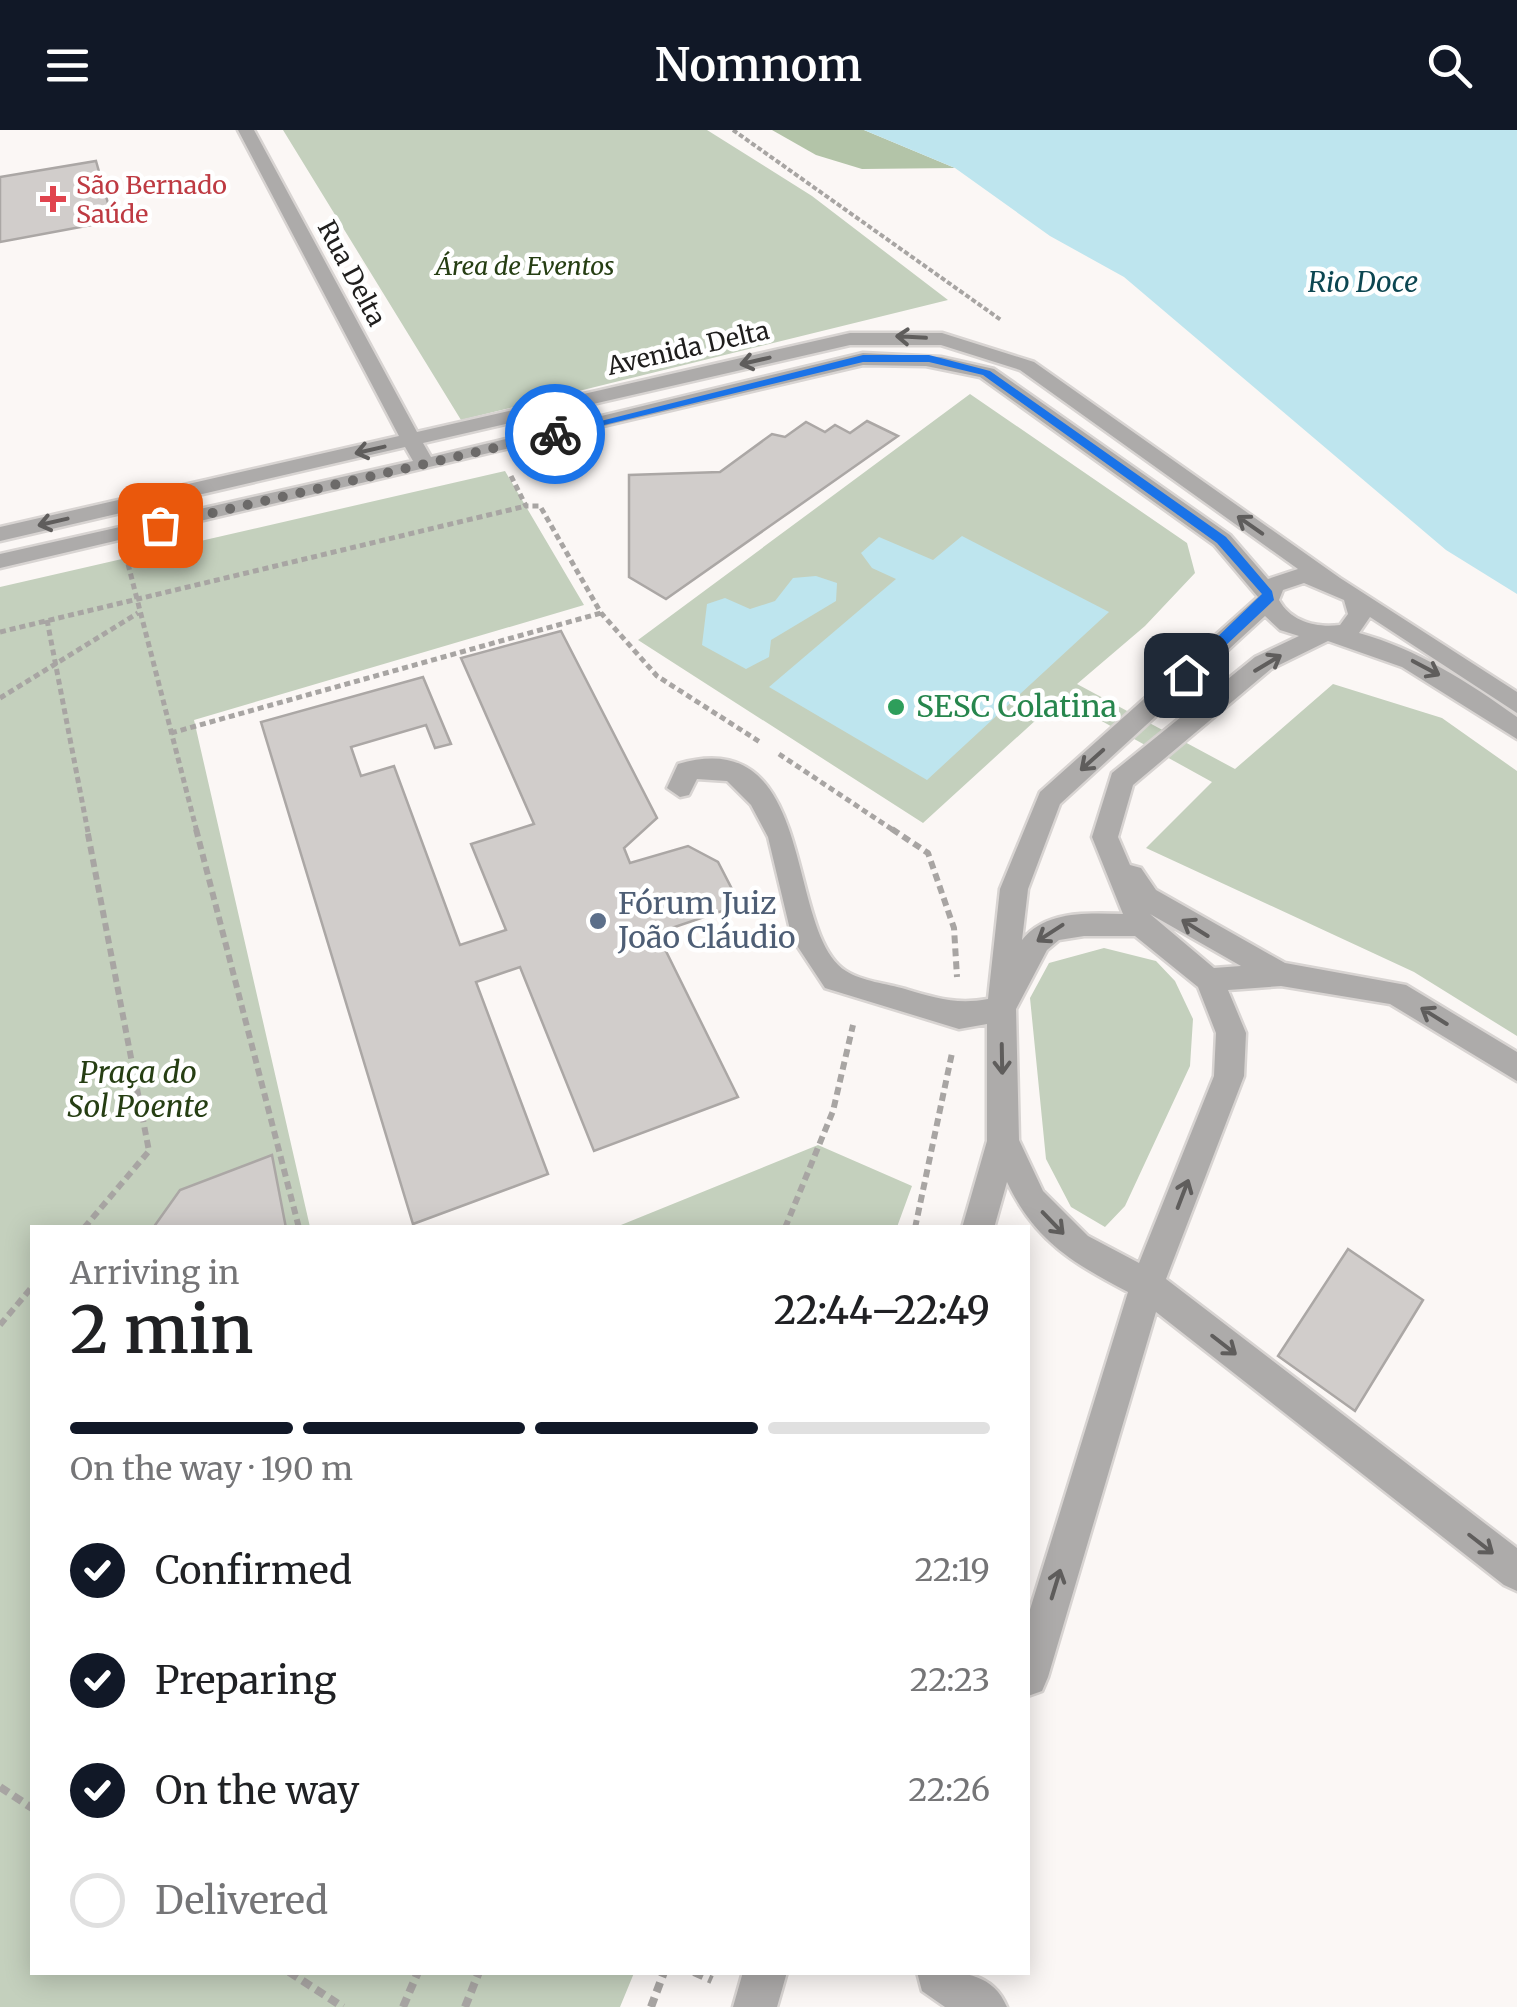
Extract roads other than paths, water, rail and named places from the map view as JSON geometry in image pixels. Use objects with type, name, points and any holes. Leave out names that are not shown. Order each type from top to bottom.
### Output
[{"type":"street","name":"Rua Delta","points":[[246,130],[424,465]]},
{"type":"street","name":"Avenida Delta","points":[[0,534],[850,339],[942,338],[1027,366],[1330,581],[1517,704]]},
{"type":"street","name":"Avenida Delta","points":[[0,561],[424,465],[863,358],[929,358],[987,373],[1222,540],[1284,623],[1404,656],[1450,682],[1517,730]]},
{"type":"street","points":[[979,1225],[1004,1141],[1001,1009],[1014,889],[1050,800],[1291,576],[1330,581]]},
{"type":"street","points":[[1030,1671],[1147,1285],[1229,1076],[1231,1033],[1209,980],[1141,925],[1105,837],[1121,780],[1263,664],[1356,624],[1360,615],[1354,596]]},
{"type":"street","points":[[680,788],[687,772],[708,768],[735,773],[761,799],[781,837],[806,938],[836,980],[960,1018],[1001,1009]]},
{"type":"street","points":[[1105,837],[1146,898],[1231,950],[1281,974]]},
{"type":"street","points":[[1001,1009],[1026,950],[1061,924],[1141,925]]},
{"type":"street","points":[[1209,980],[1281,974],[1396,993],[1517,1068]]},
{"type":"street","points":[[1004,1141],[1032,1202],[1076,1247],[1147,1285],[1517,1572]]},
{"type":"street","points":[[755,2007],[763,1975]]},
{"type":"street","points":[[935,1985],[985,2007]]},
{"type":"water","name":"Rio Doce","points":[[864,130],[1517,130],[1517,594],[1446,550],[1124,277],[1050,236],[955,168]]},
{"type":"water","points":[[962,536],[1109,612],[927,780],[769,687],[896,579],[872,568],[861,553],[879,537],[933,560]]},
{"type":"water","points":[[816,576],[837,583],[836,601],[771,640],[769,657],[746,669],[702,645],[707,604],[725,598],[750,609],[775,601],[793,578]]},
{"type":"place","name":"São Bernado Saúde","points":[[53,199]]},
{"type":"place","name":"SESC Colatina","points":[[896,707]]},
{"type":"place","name":"Fórum Juiz João Cláudio","points":[[598,921]]},
{"type":"park label","name":"Área de Eventos","points":[[525,266]]},
{"type":"park label","name":"Praça do Sol Poente","points":[[138,1090]]}]
